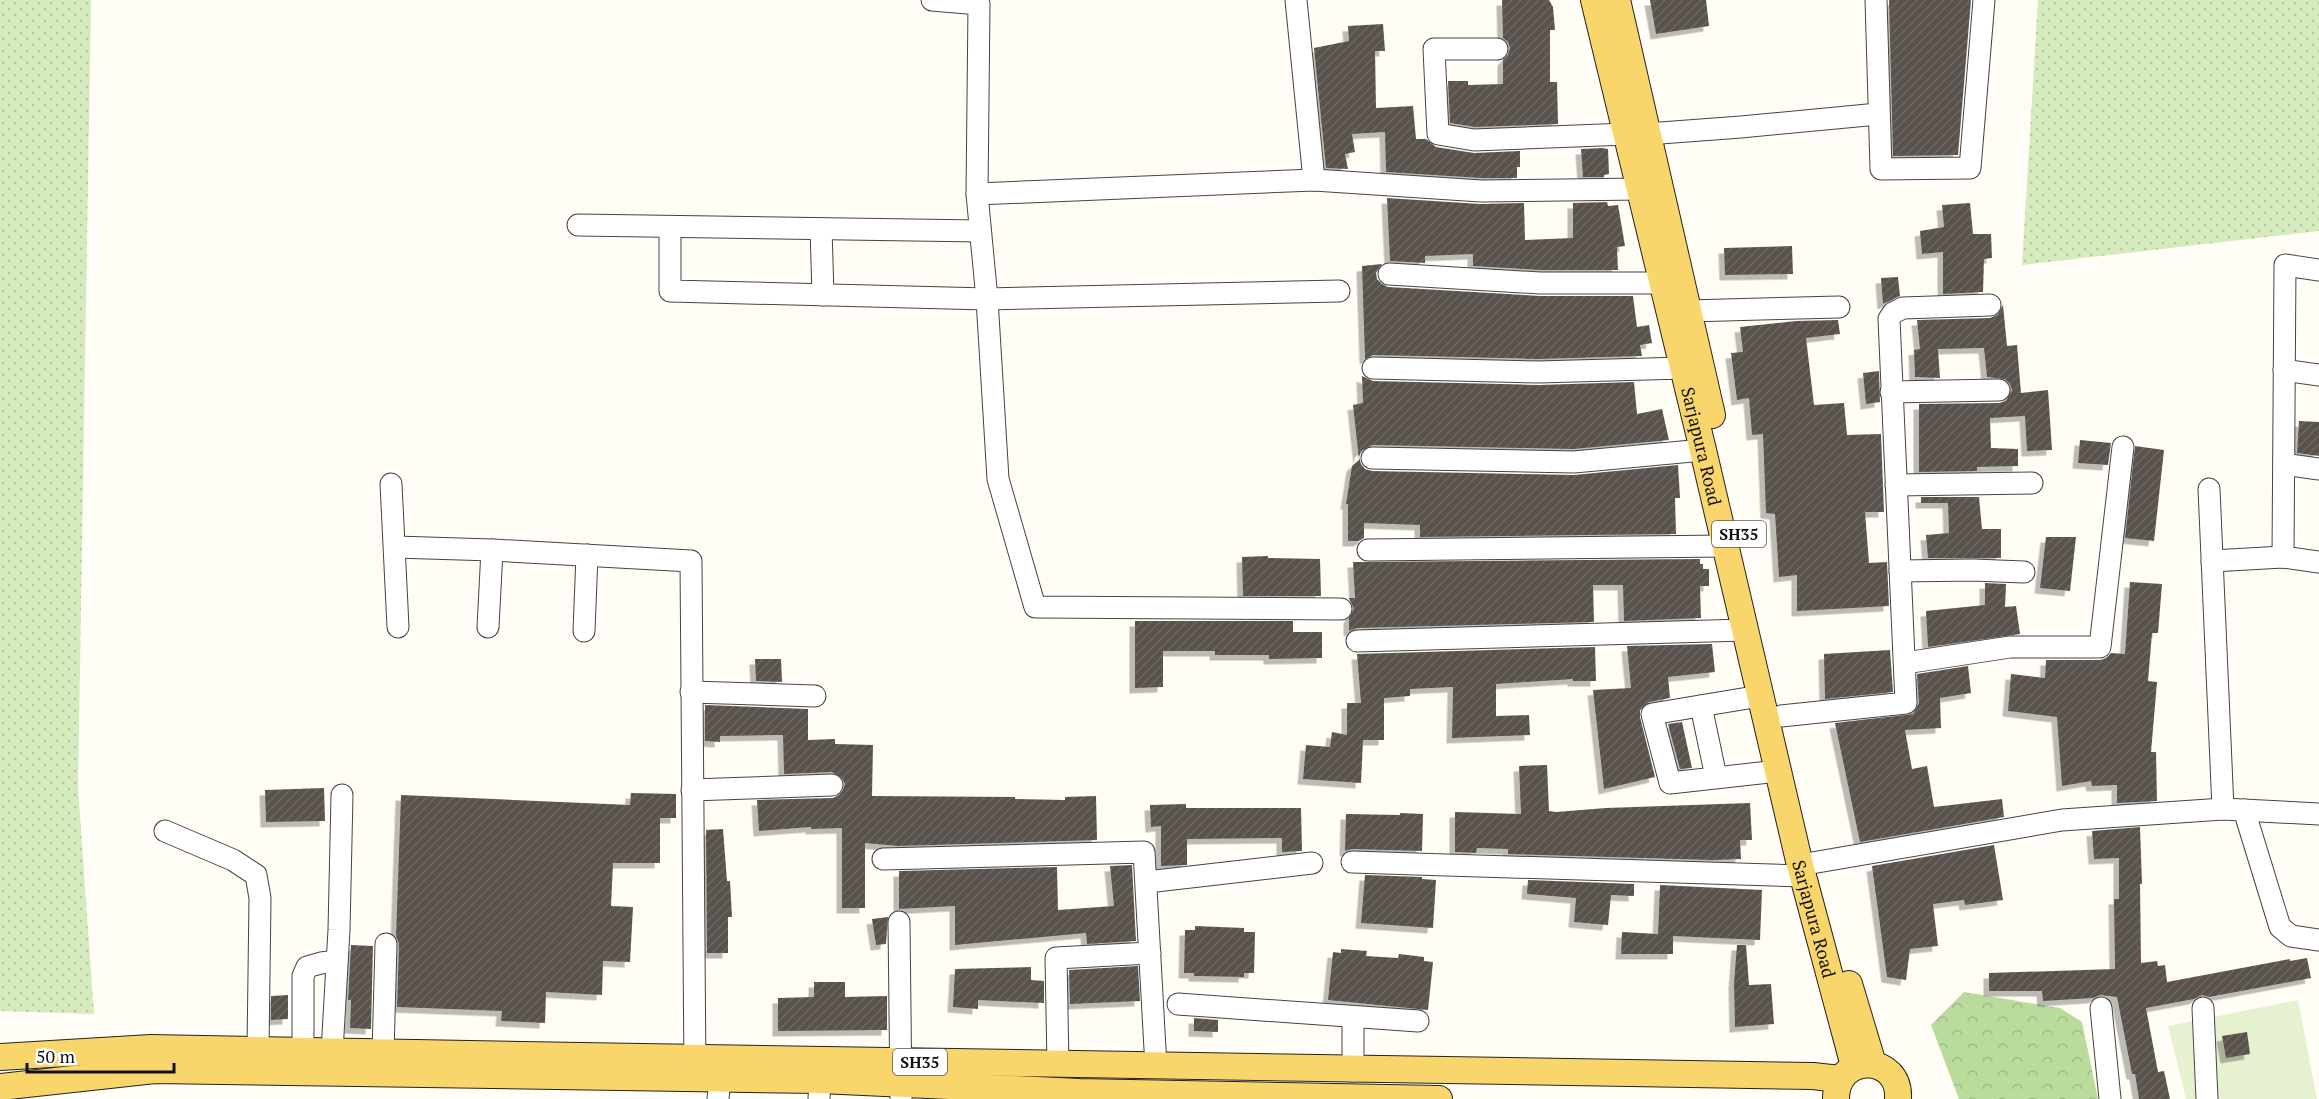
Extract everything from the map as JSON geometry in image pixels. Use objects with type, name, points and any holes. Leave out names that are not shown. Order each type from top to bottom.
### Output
[{"type":"main road","name":"Sarjapura Road","points":[[1594,0],[1637,134]]},
{"type":"main road","name":"Sarjapura Road","points":[[1617,0],[1663,283],[1703,450],[1726,514],[1725,546],[1745,630],[1763,685],[1781,717],[1806,868],[1851,1077]]},
{"type":"main road","name":"Sarjapura Road","points":[[1645,183],[1688,311],[1778,771],[1806,868]]},
{"type":"main road","name":"SH35","points":[[0,1057],[151,1048],[382,1053],[819,1089],[1058,1064],[1353,1071],[1851,1077]]},
{"type":"main road","points":[[1218,1093],[1219,1067]]},
{"type":"main road","points":[[1851,1077],[1882,1068],[1896,1082],[1898,1099]]},
{"type":"main road","name":"SH35","points":[[0,1087],[155,1070],[901,1082],[1080,1095],[1218,1093],[1269,1097],[1439,1099]]},
{"type":"street","points":[[932,0],[979,4],[977,194],[987,299],[998,479],[1035,607],[1341,609]]},
{"type":"street","points":[[1296,0],[1314,180]]},
{"type":"street","points":[[1876,0],[1881,169],[1970,168],[1984,0]]},
{"type":"street","points":[[1497,49],[1434,49],[1437,134],[1474,140],[1637,134],[1741,128],[1878,114]]},
{"type":"street","points":[[977,194],[1314,180],[1481,191],[1645,183]]},
{"type":"street","points":[[578,225],[980,231]]},
{"type":"street","points":[[670,226],[670,291],[987,299],[1339,291]]},
{"type":"street","points":[[821,229],[823,295]]},
{"type":"street","points":[[2283,557],[2284,265],[2319,270]]},
{"type":"street","points":[[1389,274],[1540,283],[1663,283]]},
{"type":"street","points":[[1781,717],[1906,703],[1888,325],[1893,313],[1903,309],[1990,305]]},
{"type":"street","points":[[1688,311],[1839,308]]},
{"type":"street","points":[[1373,368],[1539,372],[1683,368]]},
{"type":"street","points":[[2284,370],[2319,375]]},
{"type":"street","points":[[1892,392],[1999,390]]},
{"type":"street","points":[[1905,663],[2010,647],[2100,647],[2124,447]]},
{"type":"street","points":[[1372,458],[1574,462],[1703,450]]},
{"type":"street","points":[[2284,464],[2319,469]]},
{"type":"street","points":[[1896,485],[2031,483]]},
{"type":"street","points":[[391,484],[398,627]]},
{"type":"street","points":[[2209,489],[2212,561],[2234,810],[2280,927],[2291,936],[2319,940]]},
{"type":"street","points":[[1368,550],[1725,546]]},
{"type":"street","points":[[395,547],[691,561],[692,790],[707,1079]]},
{"type":"street","points":[[488,627],[492,550]]},
{"type":"street","points":[[584,631],[587,555]]},
{"type":"street","points":[[2212,561],[2283,557],[2319,562]]},
{"type":"street","points":[[1900,571],[2024,572]]},
{"type":"street","points":[[1357,641],[1745,630]]},
{"type":"street","points":[[1763,685],[1701,706],[1652,714],[1670,783],[1778,771]]},
{"type":"street","points":[[691,692],[814,696]]},
{"type":"street","points":[[1701,706],[1716,777]]},
{"type":"street","points":[[692,790],[832,785]]},
{"type":"street","points":[[332,1052],[342,795]]},
{"type":"street","points":[[1352,862],[1806,868],[2062,820],[2234,810],[2319,814]]},
{"type":"street","points":[[165,831],[233,860],[256,874],[260,898],[258,1050]]},
{"type":"street","points":[[883,859],[1144,852],[1156,1067]]},
{"type":"street","points":[[1147,882],[1312,863]]},
{"type":"street","points":[[899,922],[901,1082]]},
{"type":"street","points":[[382,1053],[386,944]]},
{"type":"street","points":[[1058,1064],[1056,958],[1150,954]]},
{"type":"street","points":[[303,1051],[303,976],[308,967],[337,961]]},
{"type":"street","points":[[1178,1004],[1419,1021]]},
{"type":"street","points":[[2101,1008],[2110,1099]]},
{"type":"street","points":[[2203,1008],[2207,1099]]},
{"type":"street","points":[[1353,1017],[1353,1071]]},
{"type":"green space","points":[[0,0],[91,0],[78,788],[94,1014],[0,1011]]},
{"type":"green space","points":[[2038,0],[2319,0],[2319,231],[2022,265]]},
{"type":"green space","points":[[1964,992],[2060,1008],[2082,1022],[2098,1099],[1959,1099],[1931,1025]]},
{"type":"green space","points":[[2298,1000],[2317,1099],[2186,1099],[2168,1026]]},
{"type":"building","points":[[1502,0],[1549,0],[1553,7],[1555,30],[1550,30],[1550,82],[1557,82],[1558,124],[1475,127],[1450,123],[1448,81],[1468,81],[1468,85],[1503,84],[1503,60],[1510,48],[1508,42],[1503,38]]},
{"type":"building","points":[[1650,0],[1706,0],[1709,26],[1656,34]]},
{"type":"building","points":[[1889,0],[1971,0],[1958,155],[1893,156]]},
{"type":"building","points":[[1383,24],[1385,51],[1375,51],[1376,108],[1413,106],[1416,139],[1426,139],[1436,147],[1474,153],[1520,151],[1517,178],[1386,172],[1385,132],[1352,134],[1355,152],[1345,154],[1348,169],[1326,168],[1314,48],[1349,41],[1348,26]]},
{"type":"building","points":[[1581,149],[1608,149],[1609,174],[1604,177],[1583,177]]},
{"type":"building","points":[[1387,198],[1480,204],[1524,203],[1525,240],[1573,238],[1573,203],[1607,202],[1608,206],[1618,205],[1625,246],[1617,247],[1618,270],[1540,270],[1473,266],[1473,254],[1425,256],[1425,263],[1390,261]]},
{"type":"building","points":[[1970,203],[1973,234],[1991,234],[1992,258],[1984,259],[1983,292],[1943,294],[1943,252],[1922,254],[1920,231],[1944,227],[1942,205]]},
{"type":"building","points":[[1792,246],[1793,274],[1725,275],[1724,248]]},
{"type":"building","points":[[1382,264],[1376,273],[1377,279],[1388,287],[1540,296],[1633,296],[1637,327],[1649,325],[1652,343],[1640,345],[1642,356],[1539,359],[1373,355],[1365,359],[1362,266]]},
{"type":"building","points":[[1898,277],[1900,296],[1883,304],[1881,278]]},
{"type":"building","points":[[2003,305],[2007,346],[2017,345],[2021,393],[2048,390],[2052,450],[2027,451],[2025,416],[1990,418],[1991,448],[2018,449],[2018,466],[1977,467],[1977,471],[1919,472],[1919,404],[1999,403],[2006,401],[2012,390],[2005,379],[1987,377],[1984,348],[1938,349],[1940,378],[1915,377],[1914,350],[1920,349],[1917,320],[1990,318],[1997,315]]},
{"type":"building","points":[[1838,320],[1840,334],[1806,338],[1814,405],[1844,403],[1847,435],[1881,434],[1884,512],[1865,512],[1869,563],[1887,562],[1889,606],[1797,611],[1797,575],[1779,577],[1775,514],[1766,513],[1763,434],[1752,435],[1749,398],[1737,400],[1731,353],[1743,352],[1740,327],[1796,321]]},
{"type":"building","points":[[1879,371],[1880,402],[1866,404],[1863,373]]},
{"type":"building","points":[[1362,376],[1373,381],[1539,385],[1634,382],[1637,414],[1662,409],[1669,440],[1574,449],[1372,445],[1361,451],[1359,457],[1365,469],[1372,471],[1574,475],[1678,465],[1680,498],[1675,498],[1676,534],[1420,537],[1420,525],[1364,523],[1364,538],[1359,541],[1348,541],[1348,504],[1346,504],[1352,466],[1359,460],[1353,405],[1363,403]]},
{"type":"building","points":[[2299,421],[2319,422],[2319,456],[2297,453]]},
{"type":"building","points":[[2080,440],[2111,443],[2108,465],[2078,463]]},
{"type":"building","points":[[2135,446],[2164,450],[2154,541],[2125,538]]},
{"type":"building","points":[[1921,497],[1979,497],[1982,529],[2001,529],[2001,558],[1928,558],[1926,535],[1949,533],[1948,503],[1921,503]]},
{"type":"building","points":[[2046,537],[2076,537],[2070,591],[2040,588]]},
{"type":"building","points":[[1268,556],[1268,558],[1320,559],[1321,596],[1243,596],[1242,557]]},
{"type":"building","points":[[1700,559],[1703,569],[1709,569],[1709,586],[1700,586],[1701,618],[1624,621],[1623,585],[1593,585],[1594,622],[1357,628],[1349,631],[1349,618],[1354,609],[1349,598],[1355,598],[1353,562]]},
{"type":"building","points":[[2130,582],[2162,584],[2158,633],[2152,633],[2148,681],[2157,682],[2151,752],[2156,752],[2157,801],[2117,803],[2117,785],[2092,786],[2091,781],[2062,786],[2057,717],[2008,711],[2011,674],[2045,678],[2046,660],[2100,660],[2111,653],[2125,654]]},
{"type":"building","points":[[1985,583],[2006,584],[2005,607],[2016,606],[2020,634],[1928,647],[1926,611],[1985,605]]},
{"type":"building","points":[[1135,621],[1293,621],[1293,632],[1322,632],[1322,658],[1269,659],[1269,655],[1215,655],[1215,651],[1163,651],[1163,687],[1135,688]]},
{"type":"building","points":[[1712,644],[1715,672],[1668,677],[1670,698],[1649,702],[1640,710],[1655,777],[1604,789],[1593,690],[1631,688],[1627,646]]},
{"type":"building","points":[[1595,647],[1596,681],[1573,681],[1573,679],[1496,684],[1496,716],[1529,715],[1530,735],[1452,738],[1453,687],[1410,689],[1410,696],[1384,698],[1384,740],[1363,740],[1361,783],[1303,779],[1306,745],[1330,747],[1332,732],[1347,735],[1347,703],[1361,703],[1357,654]]},
{"type":"building","points":[[1890,650],[1893,692],[1825,699],[1824,654]]},
{"type":"building","points":[[755,659],[781,659],[782,682],[756,681]]},
{"type":"building","points":[[1968,666],[1971,693],[1940,698],[1941,728],[1905,730],[1912,769],[1927,766],[1934,807],[2002,799],[2004,817],[1860,842],[1835,723],[1913,714],[1919,703],[1917,674]]},
{"type":"building","points":[[705,705],[808,709],[808,740],[835,739],[835,744],[873,745],[872,796],[1015,797],[1015,799],[1065,800],[1065,797],[1096,796],[1097,840],[898,846],[865,843],[865,908],[842,908],[842,828],[811,829],[811,827],[759,831],[757,800],[833,798],[843,790],[845,784],[842,778],[832,772],[784,774],[783,735],[720,736],[720,742],[705,741]]},
{"type":"building","points":[[1682,722],[1692,768],[1680,769],[1668,724]]},
{"type":"building","points":[[1547,765],[1549,811],[1750,803],[1752,840],[1740,840],[1741,859],[1508,854],[1508,849],[1477,848],[1476,853],[1455,852],[1455,812],[1521,814],[1519,766]]},
{"type":"building","points":[[324,788],[325,821],[266,822],[265,790]]},
{"type":"building","points":[[631,793],[676,794],[676,818],[660,818],[660,863],[613,863],[611,906],[633,907],[630,962],[603,961],[602,995],[546,992],[545,1023],[501,1021],[502,1011],[397,1007],[399,944],[396,936],[401,795],[630,805]]},
{"type":"building","points":[[1186,804],[1186,808],[1301,808],[1302,851],[1282,852],[1282,838],[1187,839],[1187,865],[1161,866],[1161,826],[1151,827],[1150,805]]},
{"type":"building","points":[[1400,813],[1423,814],[1422,851],[1352,849],[1345,851],[1346,814],[1400,815]]},
{"type":"building","points":[[2140,827],[2141,963],[2157,961],[2158,966],[2165,965],[2167,982],[2290,959],[2290,961],[2307,958],[2311,978],[2209,997],[2202,995],[2194,999],[2146,1008],[2158,1072],[2164,1071],[2170,1099],[2139,1099],[2117,997],[2100,995],[2093,998],[2043,1001],[2042,991],[1989,991],[1989,973],[2115,969],[2114,899],[2119,899],[2119,858],[2094,859],[2092,831]]},
{"type":"building","points":[[723,829],[732,917],[728,917],[728,953],[707,953],[706,830]]},
{"type":"building","points":[[1994,845],[2003,900],[1965,905],[1964,900],[1933,904],[1938,946],[1910,949],[1906,980],[1887,977],[1872,866]]},
{"type":"building","points":[[1132,865],[1136,941],[1087,944],[1086,933],[955,945],[955,906],[899,909],[899,871],[1057,867],[1058,910],[1114,906],[1110,866]]},
{"type":"building","points":[[1365,875],[1422,877],[1422,879],[1436,880],[1433,928],[1361,923]]},
{"type":"building","points":[[1528,880],[1634,884],[1634,896],[1611,895],[1608,925],[1574,922],[1576,898],[1527,894]]},
{"type":"building","points":[[1660,885],[1762,890],[1760,940],[1673,936],[1673,954],[1621,954],[1622,932],[1658,934]]},
{"type":"building","points":[[888,917],[886,944],[876,945],[872,919]]},
{"type":"building","points":[[1195,926],[1244,928],[1244,932],[1255,932],[1254,973],[1244,973],[1244,977],[1194,976],[1194,973],[1184,973],[1185,930],[1195,930]]},
{"type":"building","points":[[351,945],[373,946],[371,1029],[350,1028],[351,1000],[348,1000]]},
{"type":"building","points":[[1737,945],[1746,945],[1749,985],[1771,984],[1774,1024],[1735,1027],[1734,983]]},
{"type":"building","points":[[1341,949],[1367,951],[1366,956],[1398,958],[1399,954],[1424,957],[1424,961],[1433,962],[1428,1010],[1328,1000],[1333,952],[1341,953]]},
{"type":"building","points":[[1138,966],[1140,1001],[1070,1004],[1069,970]]},
{"type":"building","points":[[1031,967],[1031,980],[1044,981],[1044,1003],[978,1000],[978,1009],[953,1007],[955,969]]},
{"type":"building","points":[[814,982],[845,982],[845,997],[887,996],[887,1030],[778,1031],[778,998],[814,997]]},
{"type":"building","points":[[288,995],[288,1019],[271,1020],[271,996]]},
{"type":"building","points":[[1194,1018],[1218,1020],[1218,1032],[1194,1031]]},
{"type":"building","points":[[2247,1032],[2250,1054],[2226,1058],[2222,1036]]}]
